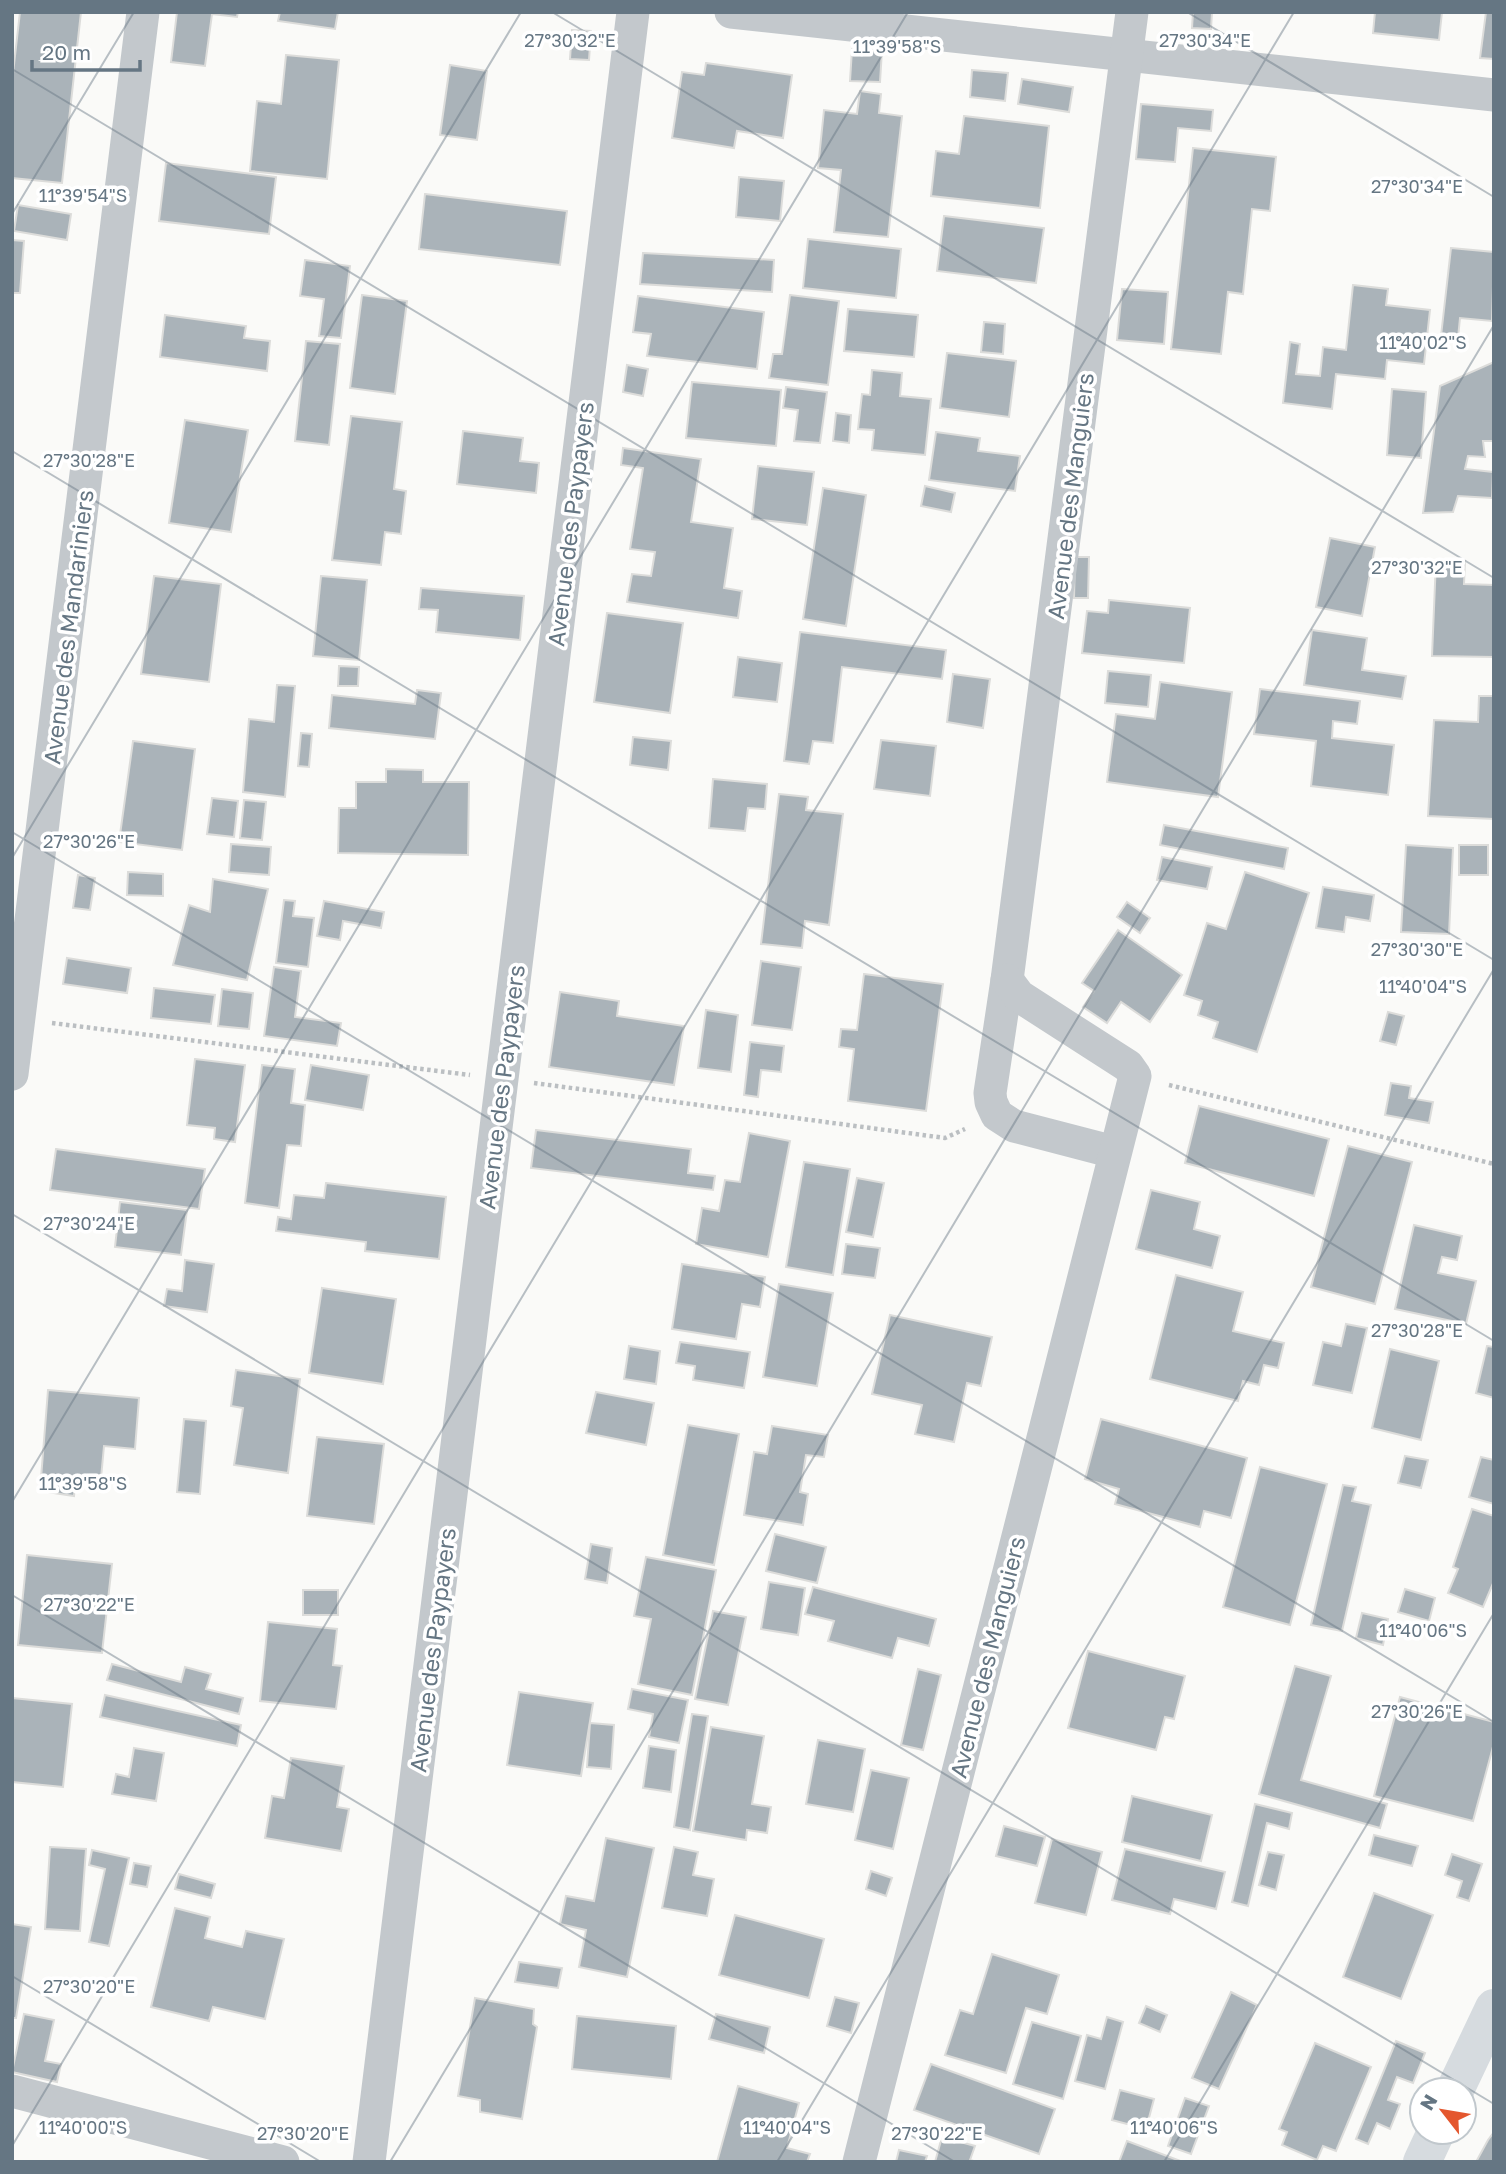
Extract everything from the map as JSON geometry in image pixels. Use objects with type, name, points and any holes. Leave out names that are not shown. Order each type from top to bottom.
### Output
[{"type":"street","name":"Avenue des Mandariniers","points":[[12,1074],[143,12]]},
{"type":"street","name":"Avenue des Paypayers","points":[[369,2162],[633,12]]},
{"type":"street","points":[[731,12],[1494,95]]},
{"type":"street","name":"Avenue des Manguiers","points":[[1114,1152],[1014,1126],[997,1115],[990,1093],[1007,980],[1132,12]]},
{"type":"street","points":[[1007,980],[1019,996],[1128,1066],[1135,1076]]},
{"type":"street","name":"Avenue des Manguiers","points":[[859,2162],[1135,1076]]},
{"type":"street","points":[[1462,2076],[1494,2008]]},
{"type":"street","points":[[12,2091],[283,2162]]},
{"type":"street","points":[[1422,2162],[1429,2146]]},
{"type":"path","points":[[1135,1076],[1494,1164]]},
{"type":"building","points":[[20,12],[81,12],[62,183],[12,178],[12,82]]},
{"type":"building","points":[[177,12],[238,12],[237,17],[212,14],[205,66],[171,62]]},
{"type":"building","points":[[280,12],[338,12],[335,29],[278,21]]},
{"type":"building","points":[[1193,12],[1212,12],[1211,29],[1192,28]]},
{"type":"building","points":[[1375,12],[1442,12],[1439,40],[1373,33]]},
{"type":"building","points":[[1486,12],[1494,12],[1494,59],[1480,58]]},
{"type":"building","points":[[572,30],[591,31],[589,60],[570,59]]},
{"type":"building","points":[[852,49],[882,50],[880,82],[850,81]]},
{"type":"building","points":[[286,55],[339,60],[327,179],[250,171],[257,101],[281,104]]},
{"type":"building","points":[[706,63],[792,75],[783,138],[737,131],[734,148],[672,138],[682,72],[704,75]]},
{"type":"building","points":[[450,65],[487,71],[477,140],[440,135]]},
{"type":"building","points":[[972,70],[1008,73],[1005,101],[970,97]]},
{"type":"building","points":[[1022,79],[1073,87],[1069,112],[1018,104]]},
{"type":"building","points":[[860,91],[881,94],[879,113],[902,116],[888,237],[834,232],[841,170],[818,168],[824,110],[857,114]]},
{"type":"building","points":[[1141,104],[1213,110],[1211,131],[1178,128],[1175,162],[1136,159]]},
{"type":"building","points":[[964,116],[1049,126],[1040,208],[931,196],[936,151],[959,154]]},
{"type":"building","points":[[1193,148],[1276,157],[1270,211],[1252,209],[1243,294],[1228,292],[1221,354],[1171,349]]},
{"type":"building","points":[[166,163],[276,177],[269,234],[159,221]]},
{"type":"building","points":[[739,177],[784,181],[780,221],[736,217]]},
{"type":"building","points":[[425,194],[567,211],[560,265],[419,249]]},
{"type":"building","points":[[18,205],[71,214],[67,240],[14,231]]},
{"type":"building","points":[[944,216],[1044,228],[1036,283],[937,271]]},
{"type":"building","points":[[808,239],[901,249],[896,298],[803,288]]},
{"type":"building","points":[[12,240],[24,241],[20,293],[12,293]]},
{"type":"building","points":[[1451,248],[1494,252],[1492,321],[1460,318],[1458,338],[1441,336]]},
{"type":"building","points":[[643,253],[774,260],[772,292],[640,284]]},
{"type":"building","points":[[305,260],[350,266],[341,338],[319,336],[324,299],[300,296]]},
{"type":"building","points":[[1353,285],[1388,289],[1386,305],[1430,310],[1424,364],[1387,360],[1385,379],[1336,374],[1332,409],[1283,403],[1290,342],[1300,344],[1296,374],[1320,376],[1323,347],[1346,350]]},
{"type":"building","points":[[1122,289],[1168,292],[1164,344],[1117,340]]},
{"type":"building","points":[[362,295],[407,301],[395,394],[350,388]]},
{"type":"building","points":[[790,295],[839,301],[828,385],[769,378],[773,354],[782,354]]},
{"type":"building","points":[[638,296],[764,312],[757,369],[647,356],[651,334],[633,332]]},
{"type":"building","points":[[848,309],[918,315],[914,357],[844,351]]},
{"type":"building","points":[[165,315],[246,326],[244,338],[270,341],[267,371],[160,357]]},
{"type":"building","points":[[984,322],[1005,324],[1003,354],[981,352]]},
{"type":"building","points":[[306,341],[340,344],[329,445],[295,441]]},
{"type":"building","points":[[947,353],[1016,361],[1009,417],[940,408]]},
{"type":"building","points":[[1494,362],[1494,441],[1483,441],[1485,457],[1468,456],[1465,469],[1493,472],[1492,498],[1458,496],[1453,512],[1423,513],[1440,386]]},
{"type":"building","points":[[627,365],[648,369],[643,396],[623,392]]},
{"type":"building","points":[[872,370],[902,373],[900,396],[931,399],[925,455],[872,450],[874,430],[858,429],[862,394],[870,395]]},
{"type":"building","points":[[692,382],[781,390],[776,446],[686,438]]},
{"type":"building","points":[[786,387],[827,392],[820,443],[794,441],[798,410],[783,408]]},
{"type":"building","points":[[1392,389],[1426,392],[1421,458],[1387,455]]},
{"type":"building","points":[[836,413],[851,415],[849,443],[833,441]]},
{"type":"building","points":[[351,416],[402,422],[394,489],[406,491],[401,534],[385,532],[381,565],[332,560]]},
{"type":"building","points":[[185,420],[248,430],[231,532],[169,523]]},
{"type":"building","points":[[463,431],[523,438],[520,461],[539,463],[536,493],[457,484]]},
{"type":"building","points":[[936,432],[980,438],[978,451],[1020,456],[1015,491],[929,480]]},
{"type":"building","points":[[623,448],[701,459],[691,522],[733,528],[724,588],[742,591],[738,618],[627,602],[632,574],[651,576],[655,552],[630,549],[643,468],[621,465]]},
{"type":"building","points":[[758,466],[814,472],[807,525],[752,519]]},
{"type":"building","points":[[925,486],[955,493],[951,512],[921,506]]},
{"type":"building","points":[[823,488],[866,495],[846,626],[803,619]]},
{"type":"building","points":[[1330,538],[1375,547],[1362,616],[1316,607]]},
{"type":"building","points":[[1075,557],[1089,557],[1088,598],[1074,598]]},
{"type":"building","points":[[1436,560],[1465,561],[1464,584],[1494,585],[1494,657],[1432,656]]},
{"type":"building","points":[[154,576],[221,584],[209,682],[141,674]]},
{"type":"building","points":[[321,576],[367,580],[359,660],[313,656]]},
{"type":"building","points":[[421,588],[524,596],[520,640],[436,632],[438,610],[419,609]]},
{"type":"building","points":[[1109,600],[1190,608],[1184,663],[1082,653],[1087,611],[1108,613]]},
{"type":"building","points":[[607,613],[683,623],[670,713],[594,702]]},
{"type":"building","points":[[1312,630],[1367,638],[1362,670],[1406,676],[1402,699],[1304,685]]},
{"type":"building","points":[[800,632],[946,650],[942,679],[842,667],[833,743],[813,741],[809,764],[784,761]]},
{"type":"building","points":[[738,657],[782,663],[777,702],[733,697]]},
{"type":"building","points":[[339,666],[359,667],[358,686],[338,686]]},
{"type":"building","points":[[1108,671],[1151,675],[1148,707],[1105,703]]},
{"type":"building","points":[[953,674],[990,679],[983,728],[947,722]]},
{"type":"building","points":[[1160,682],[1232,692],[1218,797],[1107,782],[1116,714],[1155,719]]},
{"type":"building","points":[[277,685],[295,686],[285,797],[243,792],[249,719],[274,722]]},
{"type":"building","points":[[1260,689],[1360,701],[1357,724],[1333,721],[1332,738],[1394,745],[1388,795],[1311,786],[1316,741],[1254,734]]},
{"type":"building","points":[[417,690],[441,693],[435,739],[329,728],[332,695],[415,704]]},
{"type":"building","points":[[1479,696],[1494,696],[1494,819],[1428,816],[1434,720],[1478,722]]},
{"type":"building","points":[[301,733],[312,734],[309,767],[298,766]]},
{"type":"building","points":[[633,737],[671,741],[668,770],[630,765]]},
{"type":"building","points":[[881,740],[936,746],[930,796],[874,789]]},
{"type":"building","points":[[133,741],[195,749],[182,850],[119,842]]},
{"type":"building","points":[[386,769],[423,770],[423,782],[469,782],[468,855],[338,853],[339,808],[356,808],[356,782],[386,782]]},
{"type":"building","points":[[713,779],[767,784],[765,809],[748,808],[745,831],[709,828]]},
{"type":"building","points":[[779,794],[808,797],[806,810],[843,814],[829,925],[805,921],[802,948],[761,944]]},
{"type":"building","points":[[212,798],[238,801],[234,837],[207,834]]},
{"type":"building","points":[[244,800],[266,802],[262,840],[240,838]]},
{"type":"building","points":[[1164,825],[1288,848],[1284,869],[1160,845]]},
{"type":"building","points":[[231,844],[271,847],[269,875],[229,872]]},
{"type":"building","points":[[1406,845],[1453,848],[1449,934],[1401,932]]},
{"type":"building","points":[[1459,845],[1488,845],[1488,875],[1459,875]]},
{"type":"building","points":[[1162,857],[1212,867],[1207,889],[1157,880]]},
{"type":"building","points":[[128,872],[163,874],[163,896],[127,895]]},
{"type":"building","points":[[1245,872],[1309,893],[1257,1052],[1213,1038],[1218,1022],[1198,1015],[1202,1001],[1184,995],[1207,923],[1226,929]]},
{"type":"building","points":[[78,875],[95,878],[90,910],[73,908]]},
{"type":"building","points":[[213,879],[268,889],[247,980],[173,965],[189,905],[210,912]]},
{"type":"building","points":[[1323,887],[1374,895],[1370,921],[1346,917],[1344,932],[1316,928]]},
{"type":"building","points":[[284,900],[295,901],[293,916],[314,918],[308,967],[276,963]]},
{"type":"building","points":[[324,901],[384,912],[381,928],[343,921],[340,940],[317,936]]},
{"type":"building","points":[[1127,902],[1150,918],[1140,933],[1117,917]]},
{"type":"building","points":[[1118,930],[1182,975],[1150,1022],[1121,1002],[1107,1023],[1083,1007],[1094,991],[1082,983]]},
{"type":"building","points":[[67,958],[131,968],[127,993],[63,984]]},
{"type":"building","points":[[761,961],[801,967],[792,1030],[752,1025]]},
{"type":"building","points":[[274,967],[301,971],[295,1017],[341,1023],[337,1046],[264,1036]]},
{"type":"building","points":[[864,974],[943,984],[926,1111],[848,1101],[854,1049],[839,1047],[841,1029],[857,1030]]},
{"type":"building","points":[[154,988],[215,995],[211,1024],[151,1018]]},
{"type":"building","points":[[222,989],[253,993],[249,1029],[218,1026]]},
{"type":"building","points":[[560,992],[619,1001],[617,1016],[684,1026],[674,1085],[549,1067]]},
{"type":"building","points":[[706,1010],[738,1015],[731,1072],[698,1068]]},
{"type":"building","points":[[1388,1012],[1404,1016],[1396,1045],[1380,1041]]},
{"type":"building","points":[[750,1042],[784,1046],[781,1072],[761,1070],[758,1097],[744,1095]]},
{"type":"building","points":[[195,1059],[245,1065],[235,1142],[214,1139],[215,1128],[187,1125]]},
{"type":"building","points":[[262,1065],[295,1069],[291,1103],[305,1105],[301,1146],[287,1145],[279,1208],[245,1203]]},
{"type":"building","points":[[311,1065],[369,1075],[363,1110],[305,1100]]},
{"type":"building","points":[[1391,1083],[1411,1086],[1409,1098],[1433,1102],[1429,1123],[1385,1115]]},
{"type":"building","points":[[1199,1106],[1329,1139],[1314,1196],[1185,1163]]},
{"type":"building","points":[[536,1130],[691,1149],[688,1173],[715,1176],[713,1190],[531,1168]]},
{"type":"building","points":[[749,1133],[790,1141],[768,1257],[696,1244],[702,1208],[719,1211],[725,1180],[740,1182]]},
{"type":"building","points":[[1348,1146],[1412,1162],[1375,1304],[1311,1287]]},
{"type":"building","points":[[56,1149],[205,1169],[199,1209],[50,1190]]},
{"type":"building","points":[[804,1162],[850,1169],[833,1275],[786,1267]]},
{"type":"building","points":[[857,1178],[884,1183],[873,1237],[846,1232]]},
{"type":"building","points":[[326,1183],[446,1197],[439,1259],[365,1251],[366,1242],[276,1231],[278,1217],[291,1219],[294,1195],[324,1198]]},
{"type":"building","points":[[1151,1190],[1200,1202],[1194,1229],[1220,1236],[1212,1268],[1136,1249]]},
{"type":"building","points":[[120,1202],[187,1210],[181,1255],[115,1247]]},
{"type":"building","points":[[1414,1225],[1462,1236],[1457,1260],[1442,1257],[1438,1273],[1476,1281],[1466,1324],[1395,1309]]},
{"type":"building","points":[[846,1244],[880,1248],[875,1278],[842,1274]]},
{"type":"building","points":[[185,1260],[214,1264],[207,1312],[164,1306],[167,1289],[182,1291]]},
{"type":"building","points":[[682,1264],[765,1277],[760,1307],[742,1304],[736,1339],[672,1329]]},
{"type":"building","points":[[1176,1275],[1243,1292],[1233,1331],[1284,1343],[1278,1368],[1264,1365],[1259,1385],[1243,1381],[1238,1401],[1150,1379]]},
{"type":"building","points":[[779,1284],[833,1293],[817,1386],[763,1377]]},
{"type":"building","points":[[322,1288],[396,1299],[383,1384],[309,1373]]},
{"type":"building","points":[[890,1315],[992,1337],[981,1386],[967,1383],[954,1442],[915,1434],[922,1405],[872,1394]]},
{"type":"building","points":[[1346,1324],[1367,1328],[1352,1393],[1313,1385],[1323,1342],[1341,1346]]},
{"type":"building","points":[[680,1342],[750,1352],[744,1388],[693,1380],[695,1366],[676,1363]]},
{"type":"building","points":[[629,1346],[660,1351],[656,1384],[624,1379]]},
{"type":"building","points":[[1487,1346],[1494,1347],[1494,1398],[1476,1393]]},
{"type":"building","points":[[1390,1349],[1439,1361],[1421,1440],[1372,1428]]},
{"type":"building","points":[[236,1370],[300,1379],[288,1473],[234,1465],[243,1408],[231,1406]]},
{"type":"building","points":[[48,1390],[139,1398],[135,1449],[104,1446],[101,1478],[76,1476],[74,1496],[40,1491]]},
{"type":"building","points":[[596,1392],[654,1403],[646,1445],[586,1433]]},
{"type":"building","points":[[184,1419],[206,1421],[200,1494],[177,1492]]},
{"type":"building","points":[[1101,1419],[1247,1458],[1231,1518],[1204,1511],[1200,1527],[1115,1504],[1119,1489],[1085,1479]]},
{"type":"building","points":[[688,1425],[739,1434],[714,1565],[663,1555]]},
{"type":"building","points":[[772,1426],[828,1435],[824,1457],[806,1455],[800,1492],[808,1494],[803,1525],[744,1515],[754,1452],[767,1454]]},
{"type":"building","points":[[317,1437],[384,1444],[374,1524],[307,1516]]},
{"type":"building","points":[[1405,1456],[1428,1460],[1421,1488],[1398,1483]]},
{"type":"building","points":[[1481,1457],[1494,1460],[1494,1504],[1469,1497]]},
{"type":"building","points":[[1260,1467],[1327,1484],[1290,1625],[1223,1607]]},
{"type":"building","points":[[1343,1485],[1356,1487],[1352,1501],[1371,1505],[1342,1631],[1311,1625]]},
{"type":"building","points":[[1472,1509],[1494,1516],[1494,1581],[1483,1607],[1448,1593],[1458,1569],[1453,1567]]},
{"type":"building","points":[[775,1534],[826,1547],[817,1583],[766,1571]]},
{"type":"building","points":[[591,1544],[612,1548],[607,1583],[585,1579]]},
{"type":"building","points":[[27,1555],[112,1564],[102,1653],[18,1645]]},
{"type":"building","points":[[646,1557],[716,1570],[692,1695],[638,1684],[651,1619],[634,1616]]},
{"type":"building","points":[[769,1582],[805,1588],[798,1635],[761,1629]]},
{"type":"building","points":[[813,1587],[936,1619],[929,1646],[898,1638],[892,1658],[828,1641],[834,1621],[805,1614]]},
{"type":"building","points":[[1405,1589],[1435,1598],[1429,1621],[1398,1612]]},
{"type":"building","points":[[303,1590],[338,1590],[338,1615],[303,1615]]},
{"type":"building","points":[[713,1611],[746,1617],[728,1705],[695,1699]]},
{"type":"building","points":[[1362,1613],[1388,1619],[1383,1645],[1356,1638]]},
{"type":"building","points":[[268,1622],[337,1629],[333,1665],[342,1666],[336,1709],[260,1701]]},
{"type":"building","points":[[1088,1651],[1185,1676],[1174,1719],[1165,1717],[1156,1750],[1068,1728]]},
{"type":"building","points":[[112,1664],[181,1682],[185,1667],[211,1674],[206,1689],[243,1698],[239,1714],[107,1680]]},
{"type":"building","points":[[1295,1666],[1331,1676],[1301,1780],[1387,1804],[1380,1828],[1259,1794]]},
{"type":"building","points":[[918,1669],[941,1675],[923,1750],[901,1745]]},
{"type":"building","points":[[632,1689],[688,1700],[679,1743],[649,1737],[653,1714],[628,1709]]},
{"type":"building","points":[[519,1692],[593,1703],[581,1776],[507,1765]]},
{"type":"building","points":[[105,1695],[241,1725],[237,1746],[100,1717]]},
{"type":"building","points":[[1400,1697],[1494,1722],[1494,1743],[1473,1821],[1374,1796]]},
{"type":"building","points":[[12,1698],[72,1704],[63,1787],[12,1782]]},
{"type":"building","points":[[692,1714],[708,1716],[690,1830],[674,1827]]},
{"type":"building","points":[[590,1723],[614,1725],[611,1769],[587,1767]]},
{"type":"building","points":[[711,1727],[764,1736],[752,1804],[771,1807],[767,1833],[747,1830],[746,1840],[693,1831]]},
{"type":"building","points":[[818,1740],[865,1749],[853,1812],[806,1804]]},
{"type":"building","points":[[649,1746],[676,1750],[671,1792],[643,1788]]},
{"type":"building","points":[[134,1748],[164,1753],[156,1801],[112,1794],[116,1774],[129,1777]]},
{"type":"building","points":[[291,1758],[344,1766],[337,1807],[349,1809],[341,1851],[265,1838],[272,1796],[284,1798]]},
{"type":"building","points":[[871,1770],[909,1778],[893,1849],[855,1840]]},
{"type":"building","points":[[1132,1796],[1212,1815],[1201,1861],[1122,1842]]},
{"type":"building","points":[[1255,1804],[1292,1813],[1289,1829],[1267,1823],[1248,1906],[1232,1902]]},
{"type":"building","points":[[1004,1826],[1045,1837],[1037,1866],[996,1856]]},
{"type":"building","points":[[1374,1835],[1418,1846],[1412,1866],[1369,1855]]},
{"type":"building","points":[[606,1838],[654,1848],[627,1977],[579,1967],[586,1930],[560,1924],[566,1896],[594,1901]]},
{"type":"building","points":[[1052,1839],[1102,1852],[1086,1915],[1035,1903]]},
{"type":"building","points":[[50,1847],[86,1849],[80,1931],[45,1929]]},
{"type":"building","points":[[674,1847],[698,1852],[693,1875],[714,1879],[707,1916],[662,1908]]},
{"type":"building","points":[[1125,1849],[1225,1872],[1216,1909],[1174,1899],[1170,1914],[1112,1900]]},
{"type":"building","points":[[92,1850],[129,1858],[109,1946],[89,1942],[105,1869],[89,1865]]},
{"type":"building","points":[[1268,1852],[1284,1855],[1276,1890],[1259,1885]]},
{"type":"building","points":[[1452,1854],[1482,1864],[1469,1901],[1457,1897],[1462,1881],[1445,1875]]},
{"type":"building","points":[[134,1863],[151,1866],[147,1887],[130,1884]]},
{"type":"building","points":[[871,1871],[892,1878],[886,1896],[866,1889]]},
{"type":"building","points":[[179,1874],[215,1884],[211,1898],[175,1889]]},
{"type":"building","points":[[1374,1893],[1433,1915],[1401,1999],[1343,1977]]},
{"type":"building","points":[[175,1908],[210,1917],[205,1938],[242,1947],[246,1931],[284,1939],[265,2019],[213,2007],[209,2021],[151,2007]]},
{"type":"building","points":[[735,1915],[824,1939],[809,1998],[719,1975]]},
{"type":"building","points":[[12,1924],[31,1927],[16,2018],[12,2018]]},
{"type":"building","points":[[992,1954],[1059,1975],[1047,2014],[1026,2008],[1006,2073],[945,2055],[960,2010],[973,2014]]},
{"type":"building","points":[[519,1962],[562,1968],[558,1988],[515,1982]]},
{"type":"building","points":[[1231,1992],[1257,2005],[1219,2089],[1192,2078]]},
{"type":"building","points":[[835,1997],[859,2003],[851,2033],[827,2026]]},
{"type":"building","points":[[475,1998],[534,2009],[533,2024],[537,2027],[522,2119],[480,2112],[480,2100],[458,2096]]},
{"type":"building","points":[[1146,2006],[1167,2015],[1160,2032],[1139,2023]]},
{"type":"building","points":[[24,2014],[54,2020],[45,2061],[61,2064],[57,2082],[12,2072]]},
{"type":"building","points":[[716,2014],[770,2027],[764,2053],[709,2039]]},
{"type":"building","points":[[577,2016],[676,2026],[671,2079],[572,2069]]},
{"type":"building","points":[[1107,2017],[1123,2022],[1105,2089],[1075,2081],[1087,2035],[1101,2039]]},
{"type":"building","points":[[1032,2022],[1081,2036],[1063,2099],[1013,2084]]},
{"type":"building","points":[[1396,2041],[1425,2053],[1416,2076],[1408,2076],[1408,2081],[1397,2077],[1388,2100],[1400,2104],[1390,2129],[1377,2123],[1368,2144],[1356,2139]]},
{"type":"building","points":[[1315,2043],[1371,2067],[1336,2151],[1323,2146],[1317,2160],[1282,2145],[1287,2132],[1279,2129]]},
{"type":"building","points":[[931,2064],[1055,2109],[1039,2154],[914,2110]]},
{"type":"building","points":[[738,2086],[799,2103],[787,2148],[810,2154],[807,2162],[717,2162]]},
{"type":"building","points":[[1120,2090],[1154,2099],[1146,2129],[1112,2120]]},
{"type":"building","points":[[1185,2098],[1209,2106],[1191,2154],[1168,2146]]},
{"type":"building","points":[[1494,2132],[1494,2162],[1476,2162],[1488,2140]]},
{"type":"building","points":[[942,2137],[975,2146],[970,2160],[977,2162],[935,2162]]},
{"type":"building","points":[[1127,2141],[1183,2162],[1119,2162]]},
{"type":"building","points":[[899,2150],[927,2156],[925,2162],[896,2162]]}]
